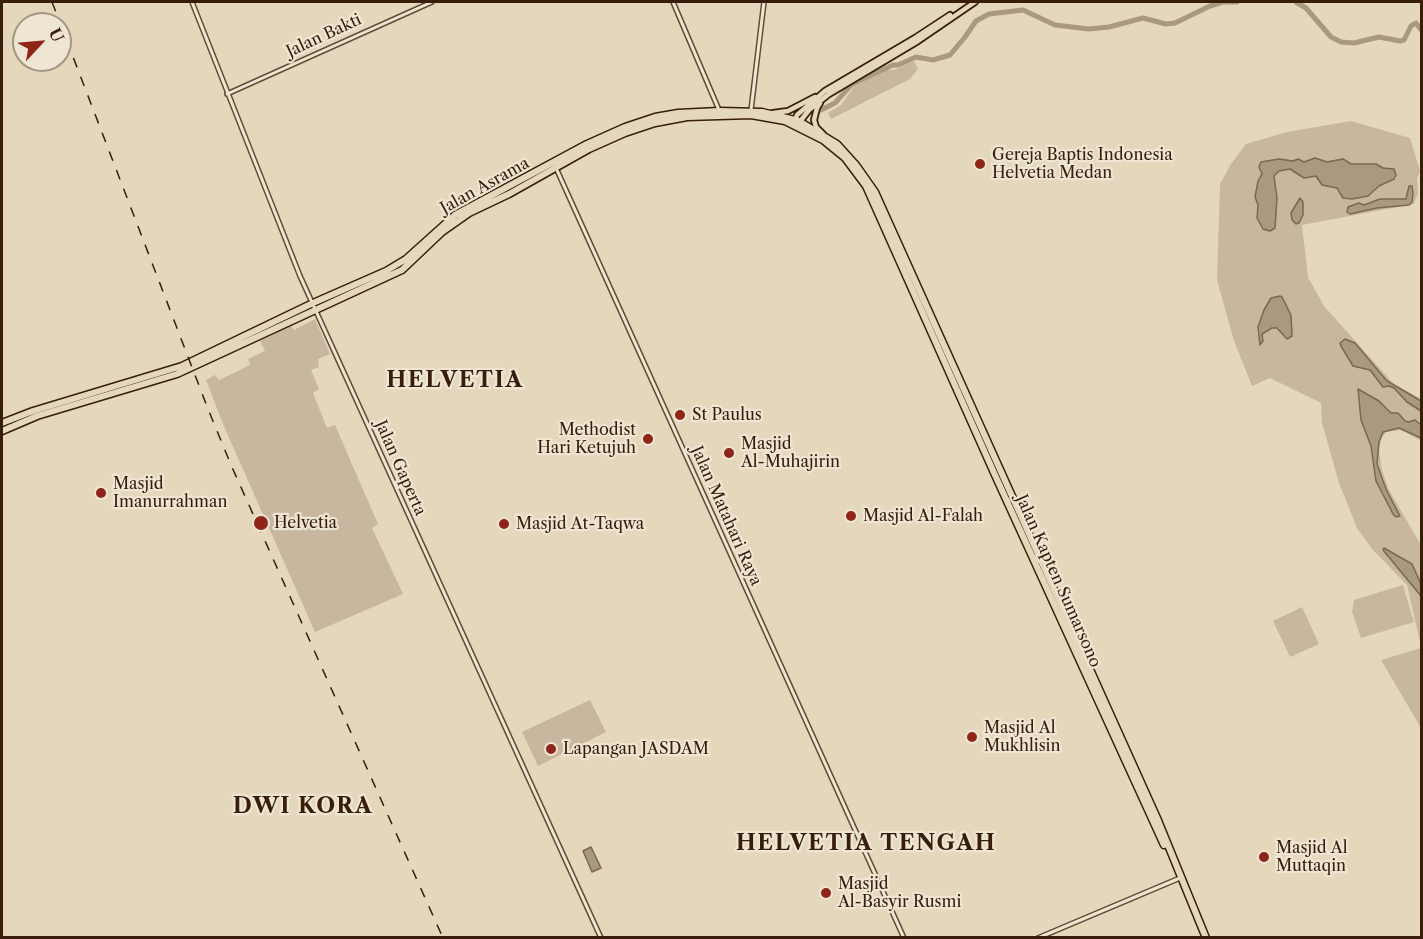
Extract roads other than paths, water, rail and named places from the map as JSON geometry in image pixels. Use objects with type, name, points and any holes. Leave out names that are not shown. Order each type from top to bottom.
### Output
[{"type":"highway","name":"Jalan Asrama","points":[[2,423],[33,411],[182,366],[402,270],[459,220],[607,140],[655,123],[719,109],[796,123],[824,140],[845,158],[866,186],[917,293]]},
{"type":"highway","name":"Jalan Asrama","points":[[2,431],[37,416],[177,374],[399,264],[455,215],[605,135],[655,117],[687,112],[719,109],[770,113],[825,135],[843,150],[870,183],[917,293]]},
{"type":"highway","name":"Jalan Kapten Sumarsono","points":[[917,293],[1157,818],[1206,938]]},
{"type":"main road","points":[[770,113],[788,111],[825,92],[915,38],[969,2]]},
{"type":"main road","points":[[796,123],[824,98],[975,2]]},
{"type":"main road","points":[[796,123],[807,106],[825,92]]},
{"type":"main road","points":[[824,98],[817,108],[814,120],[816,127],[825,135]]},
{"type":"street","name":"Jalan Gaperta","points":[[192,2],[294,262],[601,938]]},
{"type":"street","name":"Jalan Bakti","points":[[227,94],[432,2]]},
{"type":"street","points":[[673,2],[719,109]]},
{"type":"street","points":[[751,111],[764,2]]},
{"type":"street","name":"Jalan Matahari Raya","points":[[556,168],[904,938]]},
{"type":"street","points":[[1038,938],[1180,878]]},
{"type":"waterway","points":[[821,110],[835,103],[852,84],[893,65],[916,57],[933,60],[950,55],[976,21],[989,14],[1023,10],[1055,25],[1089,29],[1109,27],[1143,18],[1166,24],[1175,23],[1210,6],[1223,2],[1237,2]]},
{"type":"waterway","points":[[1296,2],[1306,8],[1331,37],[1341,42],[1354,43],[1379,37],[1404,40],[1411,26],[1416,23],[1422,31]]},
{"type":"railway","points":[[52,2],[231,465],[443,938]]},
{"type":"place","name":"Gereja Baptis Indonesia Helvetia Medan","points":[[980,164]]},
{"type":"place","name":"St Paulus","points":[[680,415]]},
{"type":"place","name":"Methodist Hari Ketujuh","points":[[648,439]]},
{"type":"place","name":"Masjid Al-Muhajirin","points":[[729,453]]},
{"type":"place","name":"Masjid Imanurrahman","points":[[101,493]]},
{"type":"place","name":"Masjid Al-Falah","points":[[851,516]]},
{"type":"place","name":"Helvetia","points":[[261,523]]},
{"type":"place","name":"Masjid At-Taqwa","points":[[504,524]]},
{"type":"place","name":"Masjid Al Mukhlisin","points":[[972,737]]},
{"type":"place","name":"Lapangan JASDAM","points":[[551,749]]},
{"type":"place","name":"Masjid Al Muttaqin","points":[[1264,857]]},
{"type":"place","name":"Masjid Al-Basyir Rusmi","points":[[826,893]]},
{"type":"district","name":"HELVETIA","points":[[455,381]]},
{"type":"district","name":"DWI KORA","points":[[303,807]]},
{"type":"district","name":"HELVETIA TENGAH","points":[[866,844]]}]
